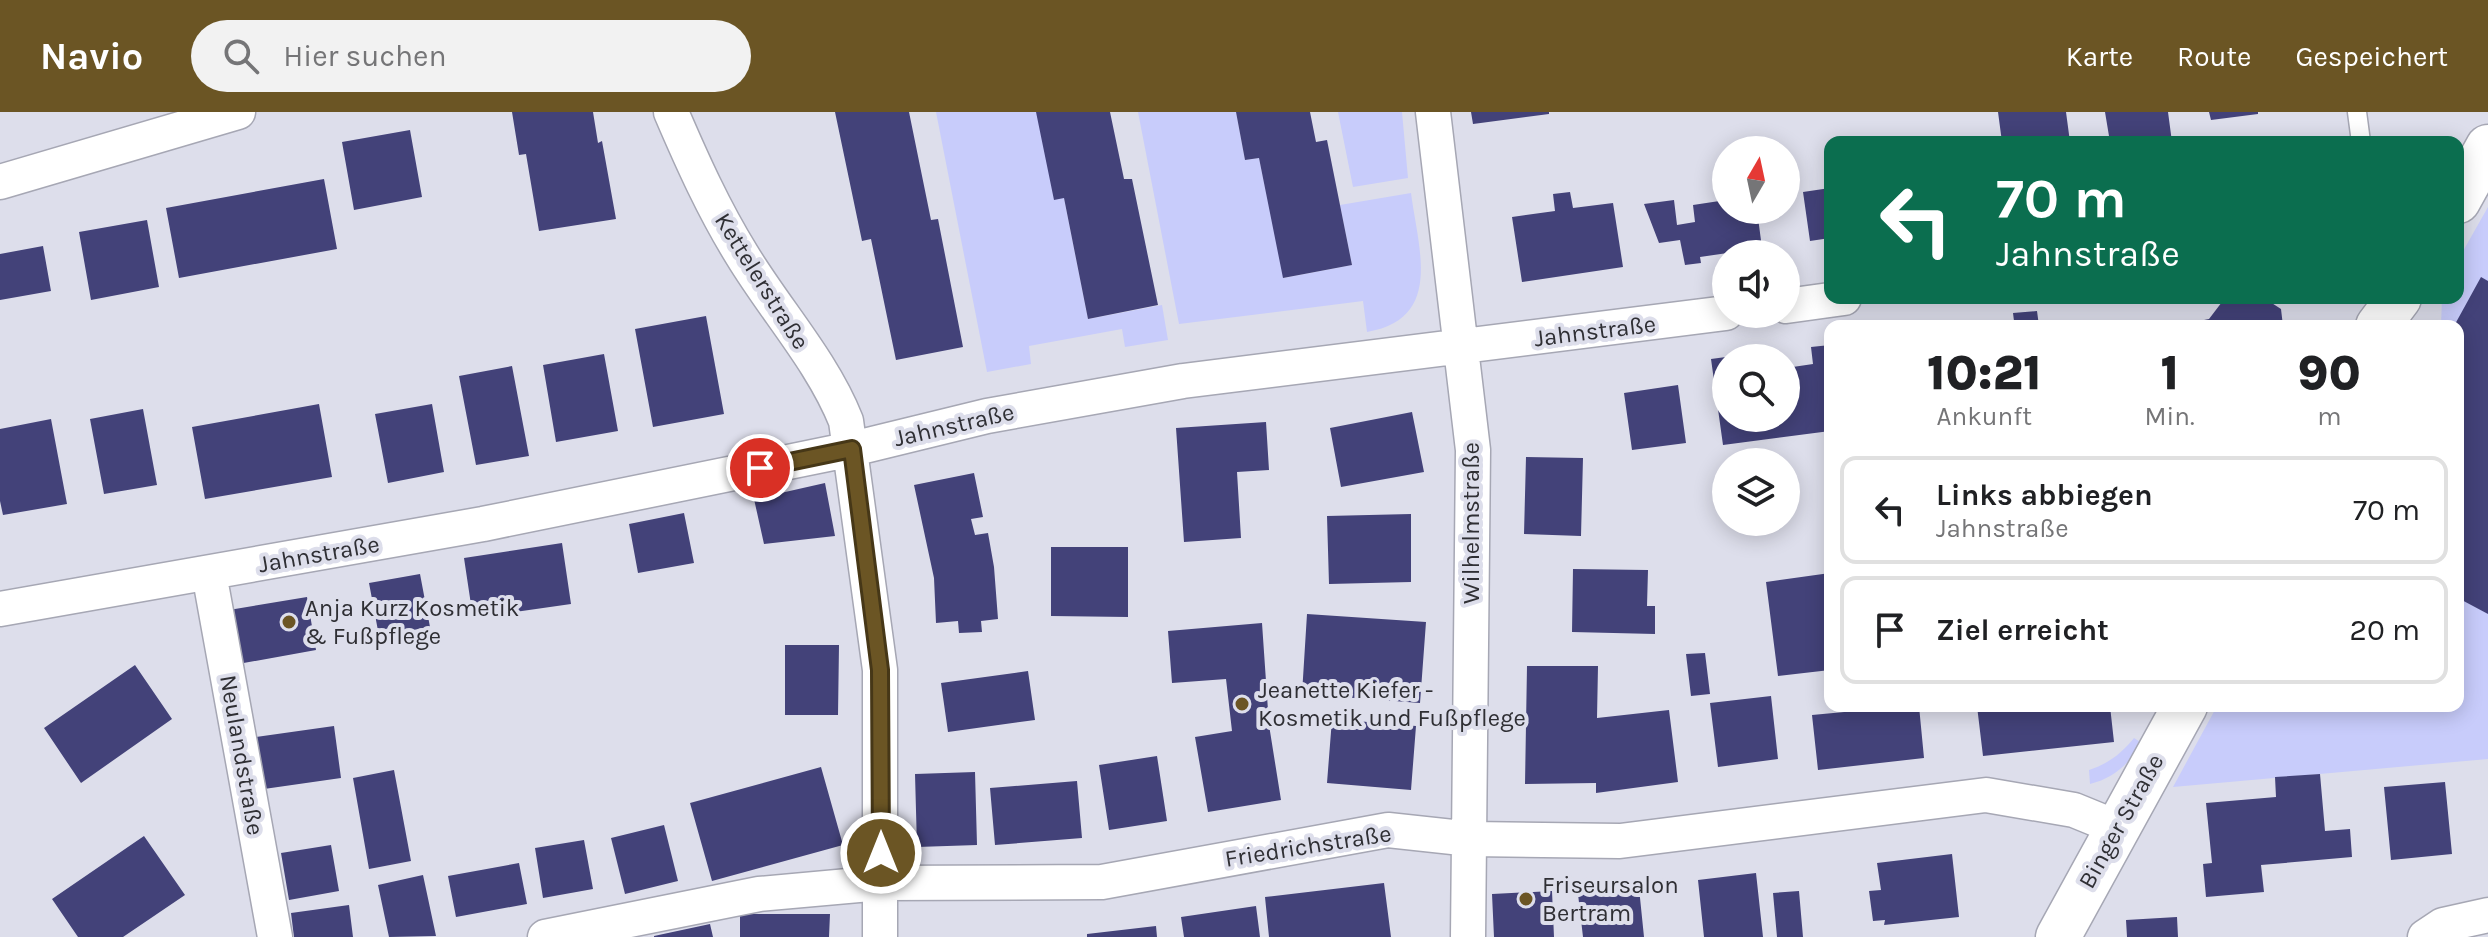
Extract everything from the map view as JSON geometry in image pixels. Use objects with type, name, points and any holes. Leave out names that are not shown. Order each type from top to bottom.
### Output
[{"type":"main road","points":[[2464,185],[2476,153]]},
{"type":"main road","name":"Binger Straße","points":[[2058,937],[2182,712]]},
{"type":"street","points":[[0,182],[238,112]]},
{"type":"street","name":"Kettelerstraße","points":[[671,112],[695,171],[742,255],[835,394],[846,421],[880,670],[880,937]]},
{"type":"street","name":"Wilhelmstraße","points":[[1433,112],[1473,450],[1468,937]]},
{"type":"street","points":[[1800,304],[1824,301]]},
{"type":"street","name":"Jahnstraße","points":[[0,609],[483,524],[852,449],[987,416],[1183,381],[1712,315]]},
{"type":"street","name":"Neulandstraße","points":[[209,573],[275,937]]},
{"type":"street","name":"Friedrichstraße","points":[[545,937],[759,894],[881,883],[1102,882],[1388,830],[1471,839],[1620,841],[1986,795],[2074,810],[2118,828]]},
{"type":"street","points":[[2425,937],[2443,925],[2488,915]]},
{"type":"lane","points":[[2357,112],[2360,136]]},
{"type":"shaded area","points":[[936,112],[1036,112],[1064,198],[1088,319],[1162,305],[1168,340],[1125,347],[1122,329],[1029,346],[1031,364],[987,372]]},
{"type":"shaded area","points":[[1138,112],[1236,112],[1245,160],[1259,158],[1284,278],[1352,265],[1340,205],[1411,193],[1418,236],[1420,278],[1417,297],[1407,313],[1391,325],[1367,332],[1363,301],[1179,324]]},
{"type":"shaded area","points":[[1338,112],[1402,112],[1408,178],[1353,187]]},
{"type":"shaded area","points":[[2488,207],[2488,759],[2173,787],[2214,712],[2464,712],[2464,320],[2441,320],[2442,304],[2464,304],[2464,249]]},
{"type":"shaded area","points":[[2134,738],[2142,743],[2126,764],[2114,774],[2090,784],[2089,770],[2114,757]]},
{"type":"building","points":[[512,112],[593,112],[598,143],[602,141],[616,219],[539,231],[526,154],[519,155]]},
{"type":"building","points":[[835,112],[909,112],[931,220],[938,219],[963,347],[896,360],[871,239],[862,241]]},
{"type":"building","points":[[1036,112],[1110,112],[1124,179],[1132,179],[1158,305],[1088,319],[1064,198],[1054,200]]},
{"type":"building","points":[[1236,112],[1310,112],[1316,142],[1327,140],[1352,265],[1283,278],[1259,158],[1245,160]]},
{"type":"building","points":[[1471,112],[1549,112],[1549,114],[1473,124]]},
{"type":"building","points":[[1998,112],[2066,112],[2069,136],[2001,136]]},
{"type":"building","points":[[2105,112],[2168,112],[2171,136],[2109,136]]},
{"type":"building","points":[[2209,112],[2258,112],[2258,114],[2211,120]]},
{"type":"building","points":[[410,130],[422,197],[354,210],[342,142]]},
{"type":"building","points":[[324,179],[337,249],[179,278],[166,208]]},
{"type":"building","points":[[1824,189],[1824,239],[1810,241],[1803,192]]},
{"type":"building","points":[[1570,192],[1573,208],[1613,203],[1623,267],[1522,282],[1512,217],[1555,211],[1553,194]]},
{"type":"building","points":[[1674,200],[1677,225],[1695,222],[1693,205],[1712,202],[1712,224],[1759,224],[1761,240],[1712,240],[1712,255],[1700,257],[1701,263],[1685,265],[1680,240],[1659,243],[1644,204]]},
{"type":"building","points":[[147,220],[159,287],[91,300],[79,232]]},
{"type":"building","points":[[43,246],[51,291],[0,300],[0,254]]},
{"type":"building","points":[[2481,277],[2488,281],[2488,614],[2464,601],[2464,320],[2457,320]]},
{"type":"building","points":[[2220,304],[2273,304],[2281,309],[2282,320],[2204,320],[2209,319]]},
{"type":"building","points":[[2037,311],[2038,320],[2014,320],[2013,313]]},
{"type":"building","points":[[706,316],[724,414],[653,427],[635,329]]},
{"type":"building","points":[[1824,346],[1824,432],[1723,445],[1721,432],[1800,432],[1800,366],[1813,364],[1811,347]]},
{"type":"building","points":[[604,354],[618,431],[556,442],[543,365]]},
{"type":"building","points":[[512,366],[529,456],[476,465],[459,376]]},
{"type":"building","points":[[1678,385],[1686,443],[1632,450],[1624,393]]},
{"type":"building","points":[[319,404],[332,477],[205,499],[192,427]]},
{"type":"building","points":[[432,404],[444,472],[388,483],[375,414]]},
{"type":"building","points":[[143,409],[157,485],[104,494],[90,419]]},
{"type":"building","points":[[1412,412],[1424,472],[1341,487],[1330,428]]},
{"type":"building","points":[[51,419],[67,504],[3,515],[0,501],[0,429]]},
{"type":"building","points":[[1266,422],[1269,470],[1237,472],[1241,538],[1184,542],[1176,428]]},
{"type":"building","points":[[1526,457],[1583,458],[1581,536],[1524,534]]},
{"type":"building","points":[[974,473],[983,517],[971,519],[975,535],[988,533],[998,619],[981,621],[982,632],[959,633],[958,621],[936,623],[934,578],[914,485]]},
{"type":"building","points":[[825,483],[835,536],[764,544],[754,499]]},
{"type":"building","points":[[684,513],[694,563],[638,573],[629,524]]},
{"type":"building","points":[[1411,514],[1411,582],[1329,584],[1327,516]]},
{"type":"building","points":[[562,543],[571,604],[473,618],[464,558]]},
{"type":"building","points":[[1051,547],[1128,547],[1128,617],[1051,616]]},
{"type":"building","points":[[1573,569],[1648,570],[1647,606],[1655,606],[1655,634],[1572,632]]},
{"type":"building","points":[[420,574],[430,627],[379,636],[369,583]]},
{"type":"building","points":[[1824,574],[1824,671],[1778,676],[1766,582]]},
{"type":"building","points":[[307,597],[316,650],[238,664],[229,610]]},
{"type":"building","points":[[1307,614],[1426,622],[1420,703],[1302,694]]},
{"type":"building","points":[[1262,623],[1269,725],[1281,800],[1208,812],[1195,737],[1232,731],[1226,679],[1172,683],[1168,631]]},
{"type":"building","points":[[785,645],[839,645],[838,715],[785,715]]},
{"type":"building","points":[[1705,653],[1710,694],[1691,696],[1686,654]]},
{"type":"building","points":[[135,665],[172,719],[81,783],[44,728]]},
{"type":"building","points":[[1527,666],[1598,666],[1597,718],[1669,710],[1678,782],[1596,793],[1596,783],[1525,784]]},
{"type":"building","points":[[1028,671],[1035,720],[948,732],[941,683]]},
{"type":"building","points":[[1771,696],[1778,759],[1718,767],[1710,703]]},
{"type":"building","points":[[1920,712],[1924,758],[1818,770],[1812,715]]},
{"type":"building","points":[[1978,712],[2111,712],[2114,742],[1983,756]]},
{"type":"building","points":[[1332,719],[1416,726],[1411,790],[1327,783]]},
{"type":"building","points":[[334,726],[341,778],[264,789],[256,737]]},
{"type":"building","points":[[1157,756],[1167,821],[1109,830],[1099,765]]},
{"type":"building","points":[[821,767],[843,845],[712,881],[690,803]]},
{"type":"building","points":[[394,770],[411,861],[369,869],[353,778]]},
{"type":"building","points":[[975,772],[977,845],[917,847],[915,774]]},
{"type":"building","points":[[2320,774],[2325,831],[2350,829],[2352,857],[2261,865],[2264,892],[2206,897],[2203,864],[2212,863],[2206,803],[2276,797],[2275,777]]},
{"type":"building","points":[[1077,781],[1082,838],[995,845],[990,788]]},
{"type":"building","points":[[2445,782],[2452,854],[2391,860],[2384,787]]},
{"type":"building","points":[[664,825],[678,881],[625,894],[611,838]]},
{"type":"building","points":[[144,836],[185,895],[123,937],[78,937],[52,899]]},
{"type":"building","points":[[584,840],[593,889],[543,898],[535,848]]},
{"type":"building","points":[[331,845],[339,891],[289,900],[281,853]]},
{"type":"building","points":[[1952,854],[1959,917],[1884,925],[1885,920],[1873,921],[1869,891],[1881,890],[1877,863]]},
{"type":"building","points":[[519,863],[527,904],[456,917],[448,876]]},
{"type":"building","points":[[1756,873],[1763,937],[1704,937],[1698,880]]},
{"type":"building","points":[[423,875],[436,936],[389,937],[378,885]]},
{"type":"building","points":[[1384,883],[1391,937],[1269,937],[1265,897]]},
{"type":"building","points":[[1639,888],[1644,937],[1583,937],[1578,894]]},
{"type":"building","points":[[1552,891],[1554,937],[1494,937],[1492,894]]},
{"type":"building","points":[[1799,891],[1803,937],[1777,937],[1773,893]]},
{"type":"building","points":[[349,905],[353,937],[294,937],[291,913]]},
{"type":"building","points":[[1256,906],[1260,937],[1184,937],[1181,917]]},
{"type":"building","points":[[740,914],[830,914],[829,937],[740,937]]},
{"type":"building","points":[[2177,917],[2178,937],[2127,937],[2126,920]]},
{"type":"building","points":[[710,924],[713,937],[654,937],[654,936]]},
{"type":"building","points":[[1156,926],[1157,937],[1087,937],[1087,934]]},
{"type":"place","name":"Anja Kurz Kosmetik & Fußpflege","points":[[289,622]]},
{"type":"place","name":"Jeanette Kiefer - Kosmetik und Fußpflege","points":[[1242,704]]},
{"type":"place","name":"Friseursalon Bertram","points":[[1526,899]]},
{"type":"route","points":[[760,468],[852,449],[880,670],[881,853]]}]
